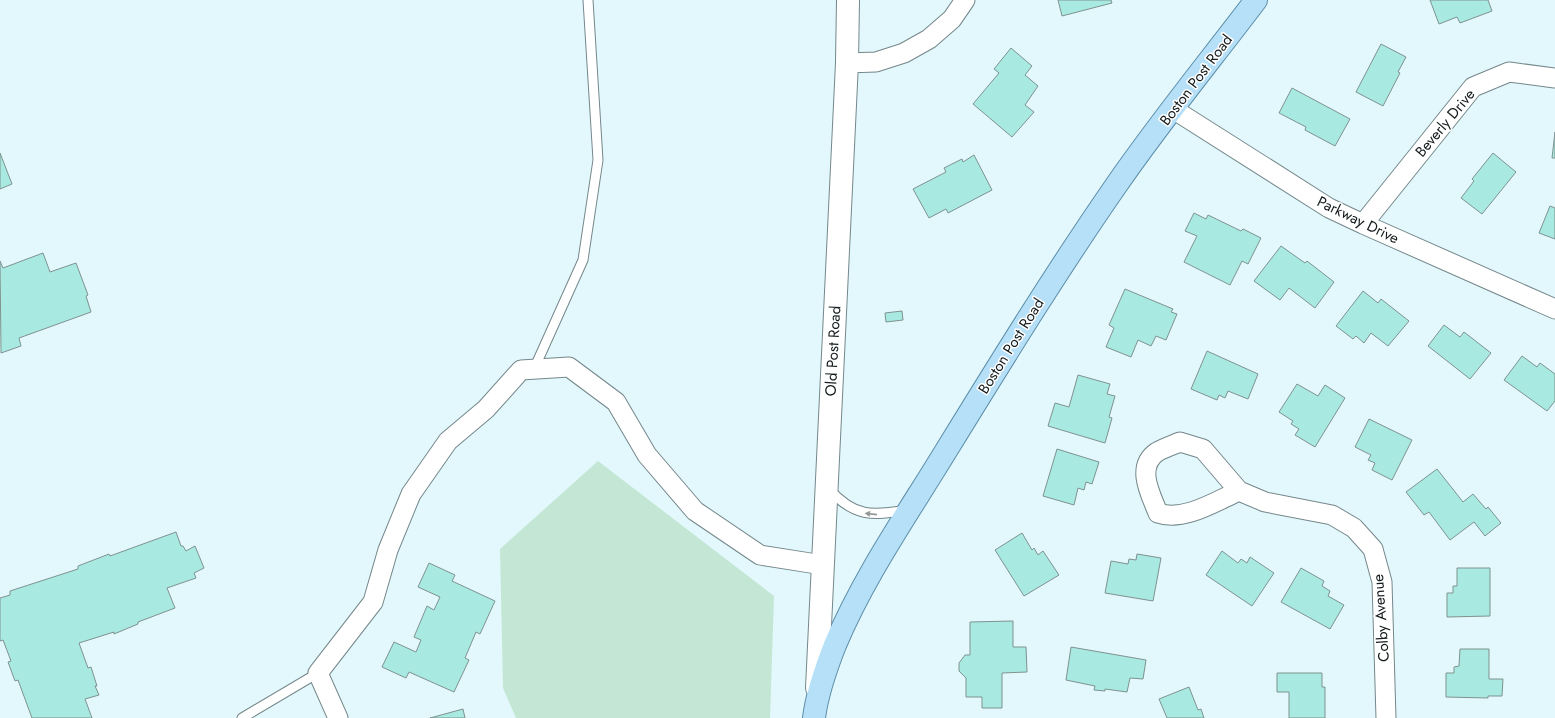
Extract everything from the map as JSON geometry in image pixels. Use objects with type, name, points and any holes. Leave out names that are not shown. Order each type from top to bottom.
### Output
[{"type":"main road","name":"Boston Post Road","points":[[815,710],[830,658],[846,619],[866,580],[909,510],[1030,316],[1116,185],[1256,0]]},
{"type":"street","name":"Old Post Road","points":[[815,710],[847,63],[848,0]]},
{"type":"street","points":[[847,63],[876,62],[904,53],[929,40],[952,19],[965,0]]},
{"type":"street","name":"Beverly Drive","points":[[1363,224],[1473,87],[1509,72],[1555,78]]},
{"type":"street","name":"Parkway Drive","points":[[1174,109],[1296,188],[1363,224],[1555,309]]},
{"type":"street","points":[[338,718],[318,673],[373,602],[388,550],[411,494],[448,441],[486,409],[521,370],[569,367],[616,402],[647,455],[696,511],[760,555],[823,565]]},
{"type":"street","name":"Colby Avenue","points":[[1240,491],[1191,512],[1169,517],[1158,513],[1146,482],[1148,461],[1157,452],[1180,442],[1203,449],[1240,491],[1265,502],[1332,515],[1354,528],[1373,549],[1382,582],[1386,718]]},
{"type":"lane","points":[[534,369],[585,253],[598,160],[588,0]]},
{"type":"lane","points":[[826,486],[840,501],[858,511],[871,515],[909,510]]},
{"type":"lane","points":[[242,718],[318,673]]},
{"type":"green space","points":[[598,461],[774,596],[770,718],[516,718],[503,688],[500,549]]},
{"type":"building","points":[[1058,0],[1111,0],[1112,3],[1062,16]]},
{"type":"building","points":[[1430,0],[1488,0],[1492,11],[1460,23],[1457,17],[1439,24]]},
{"type":"building","points":[[1381,44],[1406,57],[1398,72],[1400,73],[1383,106],[1356,92]]},
{"type":"building","points":[[1011,48],[1032,66],[1025,75],[1038,86],[1025,105],[1034,112],[1012,137],[973,104],[999,73],[994,69]]},
{"type":"building","points":[[1292,88],[1350,119],[1335,146],[1305,130],[1306,127],[1279,113]]},
{"type":"building","points":[[1555,132],[1555,158],[1552,158]]},
{"type":"building","points":[[0,153],[12,184],[0,189]]},
{"type":"building","points":[[1493,153],[1516,172],[1482,214],[1461,198],[1474,181],[1472,179]]},
{"type":"building","points":[[974,155],[992,190],[948,213],[946,209],[929,218],[913,189],[946,172],[944,168],[962,159],[963,162]]},
{"type":"building","points":[[1550,206],[1555,208],[1555,239],[1539,233]]},
{"type":"building","points":[[1194,213],[1206,219],[1208,215],[1241,231],[1243,229],[1261,238],[1248,264],[1242,261],[1230,285],[1184,262],[1197,236],[1185,231]]},
{"type":"building","points":[[1281,246],[1305,263],[1307,261],[1334,282],[1315,308],[1289,288],[1280,300],[1254,281]]},
{"type":"building","points":[[43,253],[50,272],[76,263],[88,295],[86,296],[91,312],[19,338],[21,346],[1,353],[0,261],[3,268]]},
{"type":"building","points":[[1125,289],[1173,309],[1171,312],[1177,314],[1166,340],[1156,336],[1151,346],[1138,340],[1131,357],[1106,347],[1114,328],[1109,325]]},
{"type":"building","points":[[1363,291],[1378,303],[1381,299],[1409,321],[1388,346],[1371,333],[1364,343],[1356,336],[1353,339],[1336,326]]},
{"type":"building","points":[[902,311],[903,320],[886,322],[885,313]]},
{"type":"building","points":[[1444,325],[1460,337],[1464,332],[1491,353],[1470,379],[1428,346]]},
{"type":"building","points":[[1207,351],[1258,374],[1248,399],[1228,391],[1225,398],[1219,395],[1217,400],[1191,389]]},
{"type":"building","points":[[1522,356],[1537,367],[1540,363],[1555,374],[1555,401],[1547,411],[1504,380]]},
{"type":"building","points":[[1078,375],[1110,384],[1107,394],[1115,396],[1109,417],[1112,418],[1105,443],[1048,426],[1055,403],[1069,407]]},
{"type":"building","points":[[1297,384],[1318,396],[1325,385],[1345,398],[1315,447],[1295,435],[1299,429],[1291,424],[1293,421],[1279,412]]},
{"type":"building","points":[[1369,419],[1412,440],[1392,480],[1372,470],[1375,463],[1368,460],[1371,455],[1355,447]]},
{"type":"building","points":[[1057,449],[1099,462],[1092,484],[1086,482],[1084,490],[1078,488],[1074,505],[1043,496]]},
{"type":"building","points":[[1437,469],[1463,502],[1473,494],[1486,509],[1488,507],[1501,523],[1485,536],[1474,522],[1450,540],[1429,512],[1424,515],[1406,492]]},
{"type":"building","points":[[176,532],[181,546],[183,546],[186,551],[195,546],[204,568],[194,573],[196,578],[167,588],[175,608],[138,622],[138,624],[114,634],[114,632],[79,643],[88,668],[91,667],[97,686],[95,686],[99,695],[85,699],[92,718],[32,718],[18,680],[15,681],[8,662],[11,661],[3,640],[0,641],[0,598],[10,595],[10,591],[78,569],[78,566],[109,554],[110,556]]},
{"type":"building","points":[[1022,533],[1032,550],[1034,548],[1038,555],[1043,551],[1059,575],[1024,596],[995,550]]},
{"type":"building","points":[[1222,551],[1238,563],[1241,559],[1247,563],[1250,557],[1274,573],[1252,606],[1206,575]]},
{"type":"building","points":[[1137,554],[1161,558],[1153,601],[1105,593],[1111,561],[1128,564],[1129,559],[1136,560]]},
{"type":"building","points":[[429,563],[455,575],[452,581],[495,601],[480,634],[476,632],[465,658],[469,660],[454,692],[409,672],[406,678],[382,667],[394,642],[416,652],[421,640],[414,637],[427,606],[434,610],[440,597],[418,587]]},
{"type":"building","points":[[1301,568],[1324,581],[1322,586],[1330,591],[1328,596],[1344,605],[1330,629],[1281,602]]},
{"type":"building","points":[[1457,568],[1490,568],[1490,616],[1447,617],[1447,593],[1453,593],[1453,586],[1457,586]]},
{"type":"building","points":[[1013,621],[1013,647],[1026,647],[1027,672],[1002,673],[1002,708],[982,708],[982,697],[966,697],[966,678],[959,671],[959,663],[965,655],[970,655],[970,622]]},
{"type":"building","points":[[1071,647],[1146,660],[1143,679],[1130,678],[1127,692],[1105,689],[1105,691],[1094,690],[1095,686],[1066,680]]},
{"type":"building","points":[[1460,649],[1489,649],[1489,679],[1503,679],[1502,696],[1488,696],[1488,698],[1446,697],[1446,673],[1454,673],[1454,667],[1459,666]]},
{"type":"building","points":[[1277,673],[1322,673],[1322,687],[1325,687],[1325,718],[1289,718],[1289,692],[1277,692]]},
{"type":"building","points":[[1189,687],[1198,710],[1201,709],[1204,718],[1167,718],[1159,699]]},
{"type":"building","points":[[463,709],[465,718],[430,718]]}]
